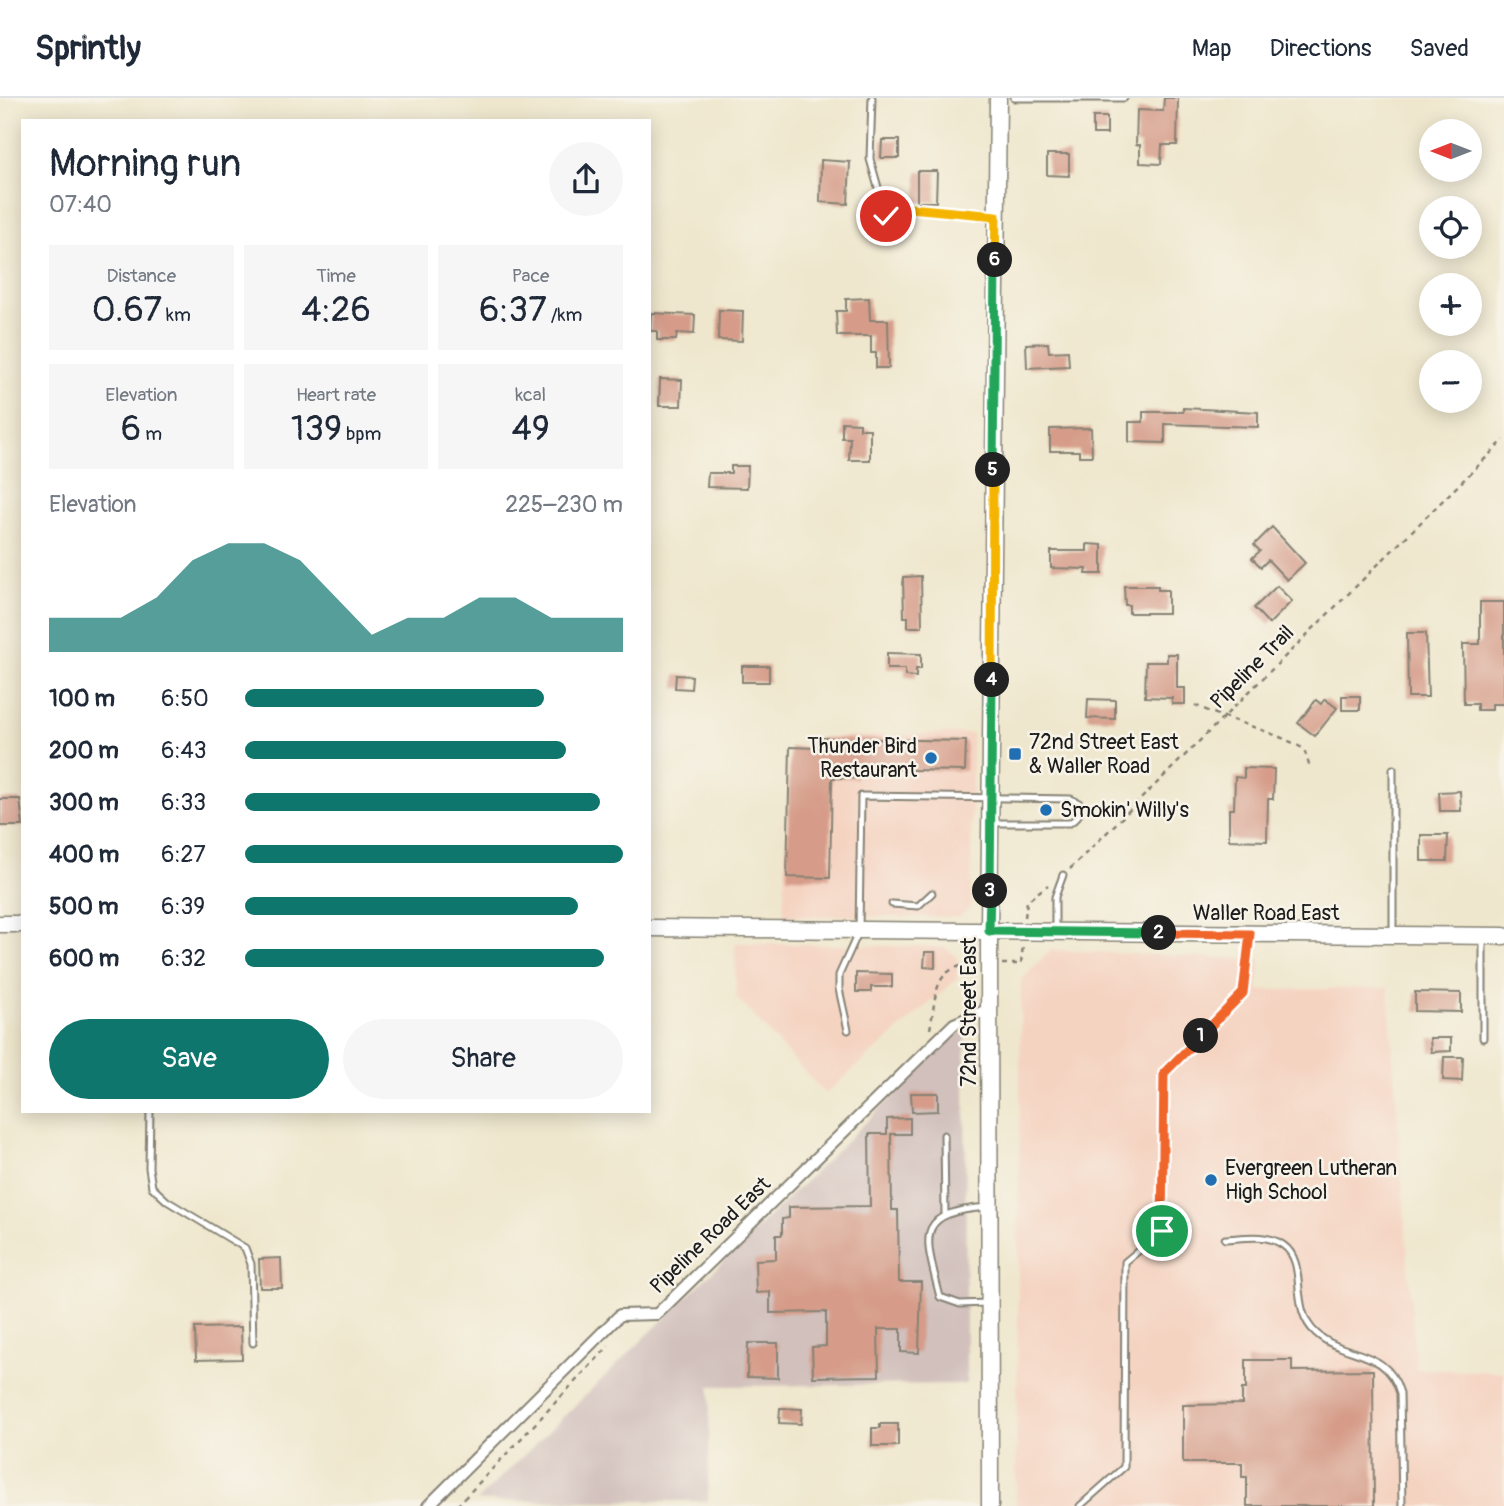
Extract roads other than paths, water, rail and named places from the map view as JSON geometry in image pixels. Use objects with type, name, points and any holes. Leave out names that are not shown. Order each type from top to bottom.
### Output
[{"type":"main road","name":"72nd Street East","points":[[990,1506],[989,931],[998,98]]},
{"type":"main road","points":[[0,924],[21,924]]},
{"type":"main road","name":"Waller Road East","points":[[651,928],[1504,936]]},
{"type":"street","name":"Pipeline Road East","points":[[428,1506],[620,1315],[657,1314],[954,1024],[989,1009]]},
{"type":"lane","points":[[872,98],[870,159],[886,216],[910,208],[996,216]]},
{"type":"lane","points":[[1014,98],[1124,98]]},
{"type":"lane","points":[[1393,768],[1394,934]]},
{"type":"lane","points":[[848,1030],[839,989],[839,975],[859,931],[861,796],[990,800],[1071,799],[1079,803],[1081,810],[1078,817],[1070,823],[990,823]]},
{"type":"lane","points":[[1055,932],[1055,897],[1063,875]]},
{"type":"lane","points":[[892,904],[918,906],[932,893]]},
{"type":"lane","points":[[1080,1506],[1124,1467],[1125,1262],[1162,1231],[1164,1073],[1243,993],[1250,934]]},
{"type":"lane","points":[[1483,935],[1483,1038]]},
{"type":"lane","points":[[150,1113],[149,1168],[152,1187],[167,1200],[245,1248],[251,1264],[253,1343]]},
{"type":"lane","points":[[944,1135],[945,1214]]},
{"type":"lane","points":[[990,1206],[956,1209],[945,1214],[930,1227],[929,1252],[940,1297],[960,1304],[990,1303]]},
{"type":"lane","points":[[1225,1239],[1261,1237],[1284,1246],[1297,1264],[1298,1303],[1317,1334],[1380,1363],[1395,1375],[1401,1393],[1402,1506]]},
{"type":"place","name":"72nd Street East & Waller Road","points":[[1015,754]]},
{"type":"place","name":"Thunder Bird Restaurant","points":[[931,758]]},
{"type":"place","name":"Smokin' Willy's","points":[[1046,810]]},
{"type":"place","name":"Evergreen Lutheran High School","points":[[1211,1180]]}]
